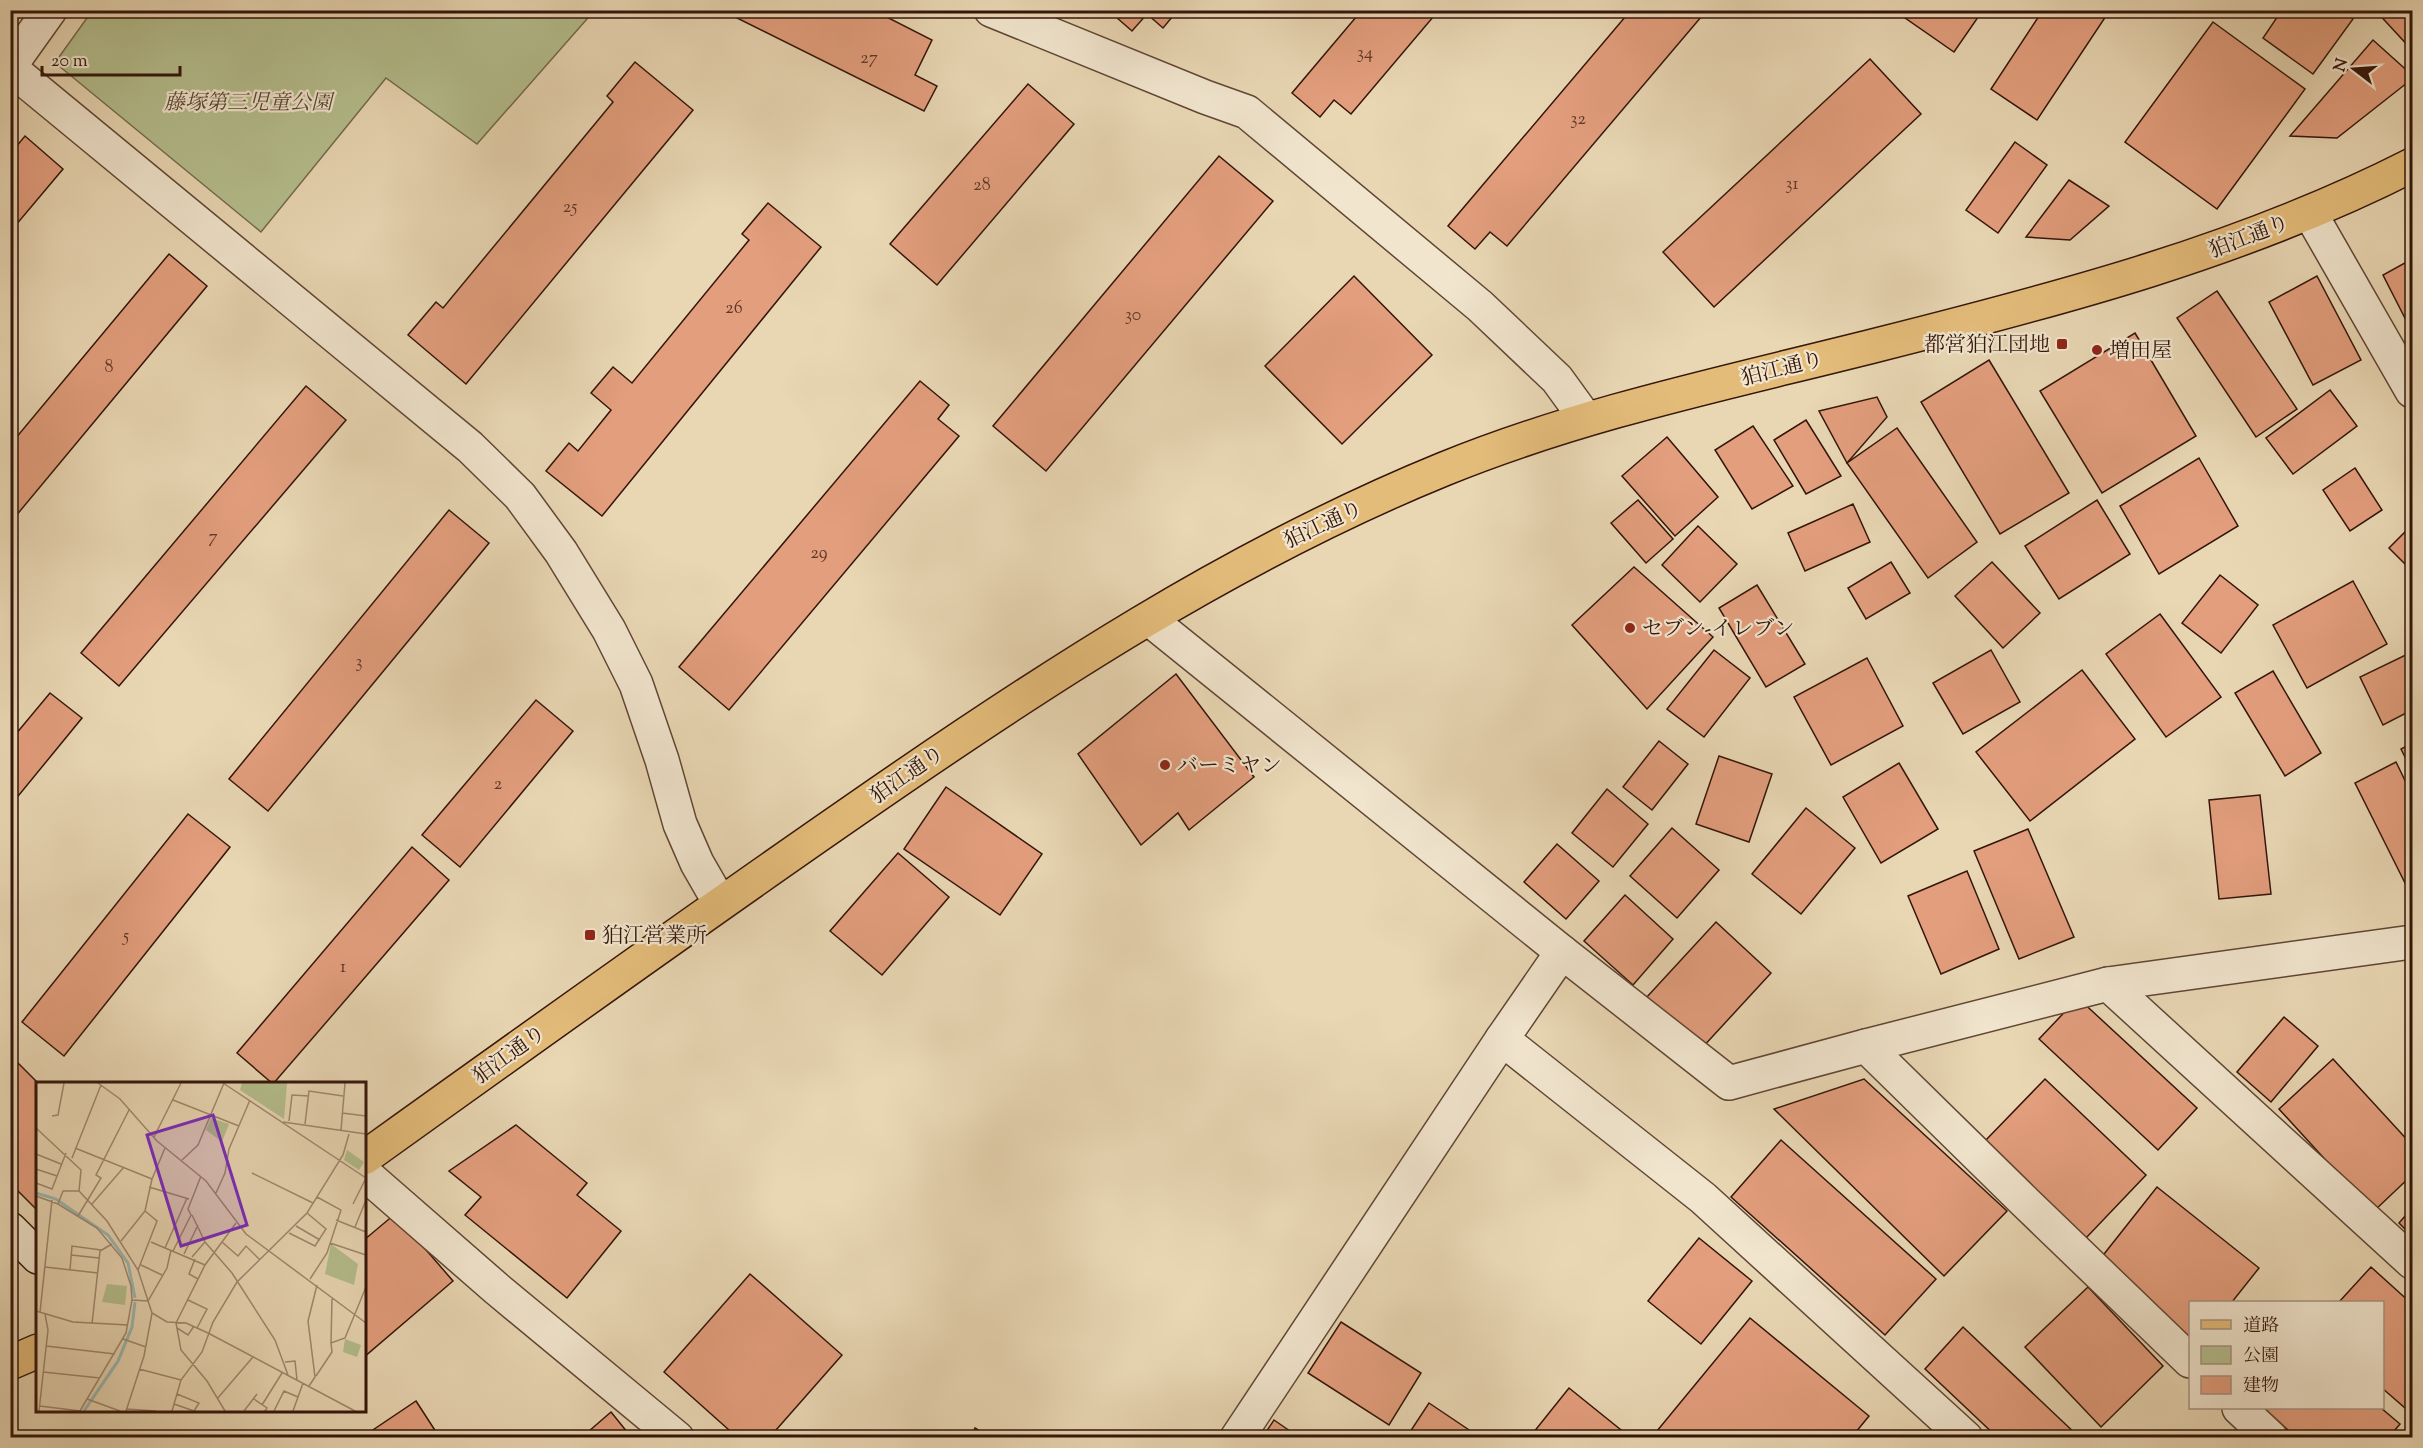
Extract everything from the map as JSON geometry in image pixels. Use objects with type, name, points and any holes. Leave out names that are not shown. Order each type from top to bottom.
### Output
[{"type":"main road","name":"狛江通り","points":[[366,1157],[720,903],[974,728],[1149,619],[1275,547],[1419,480],[1515,442],[1664,396],[1876,345],[2136,276],[2310,213],[2412,165]]},
{"type":"main road","points":[[10,1363],[36,1351]]},
{"type":"street","points":[[50,10],[10,67],[470,447],[520,496],[567,562],[609,630],[631,675],[662,760],[680,824],[697,863],[720,903]]},
{"type":"street","points":[[990,10],[1247,112],[1480,306],[1557,379],[1586,419]]},
{"type":"street","points":[[2310,213],[2412,391]]},
{"type":"street","points":[[1149,619],[1562,952],[1729,1083],[2108,984],[2412,942]]},
{"type":"street","points":[[1237,1437],[1562,952]]},
{"type":"street","points":[[2108,984],[2412,1262]]},
{"type":"street","points":[[1502,1039],[1703,1198],[1966,1437]]},
{"type":"street","points":[[1866,1046],[2189,1360]]},
{"type":"street","points":[[366,1175],[497,1288],[677,1437]]},
{"type":"street","points":[[10,1230],[36,1255]]},
{"type":"street","points":[[2241,1409],[2271,1437]]},
{"type":"green space","name":"藤塚第三児童公園","points":[[92,11],[594,11],[477,144],[386,78],[261,232],[59,66],[59,57]]},
{"type":"building","points":[[721,10],[873,10],[932,40],[915,75],[937,86],[924,111]]},
{"type":"building","points":[[1108,10],[1178,10],[1163,28],[1147,14],[1132,31]]},
{"type":"building","points":[[1362,10],[1439,10],[1351,114],[1334,100],[1320,117],[1292,93]]},
{"type":"building","points":[[1631,10],[1707,10],[1507,246],[1490,232],[1475,249],[1448,226]]},
{"type":"building","points":[[1900,10],[1983,10],[1954,52],[1898,13]]},
{"type":"building","points":[[2043,10],[2110,10],[2037,120],[1991,89]]},
{"type":"building","points":[[2282,10],[2341,10],[2353,19],[2313,74],[2263,38]]},
{"type":"building","points":[[2375,10],[2412,10],[2412,50]]},
{"type":"building","points":[[2213,22],[2305,89],[2217,209],[2125,142]]},
{"type":"building","points":[[2373,40],[2412,75],[2412,79],[2337,138],[2290,136]]},
{"type":"building","points":[[1870,59],[1921,114],[1714,307],[1663,252]]},
{"type":"building","points":[[635,62],[693,110],[466,384],[408,335],[436,302],[443,308],[613,102],[607,96]]},
{"type":"building","points":[[1028,84],[1074,124],[937,285],[890,244]]},
{"type":"building","points":[[25,136],[63,169],[10,232],[10,154]]},
{"type":"building","points":[[2015,142],[2047,165],[1998,233],[1966,210]]},
{"type":"building","points":[[1219,156],[1273,201],[1046,471],[993,426]]},
{"type":"building","points":[[2069,180],[2109,206],[2070,240],[2026,237]]},
{"type":"building","points":[[768,203],[821,247],[602,516],[546,471],[569,443],[578,451],[611,410],[591,393],[613,367],[632,383],[749,240],[742,234]]},
{"type":"building","points":[[169,254],[207,286],[10,523],[10,445]]},
{"type":"building","points":[[2412,259],[2412,332],[2383,275]]},
{"type":"building","points":[[1354,276],[1432,355],[1342,444],[1265,366]]},
{"type":"building","points":[[2317,276],[2361,360],[2313,385],[2269,302]]},
{"type":"building","points":[[2217,291],[2297,409],[2256,437],[2177,318]]},
{"type":"building","points":[[2135,333],[2196,436],[2102,493],[2040,391]]},
{"type":"building","points":[[1989,360],[2069,493],[2000,534],[1921,402]]},
{"type":"building","points":[[920,381],[949,405],[938,419],[959,436],[729,710],[679,667]]},
{"type":"building","points":[[306,386],[346,420],[119,686],[81,653]]},
{"type":"building","points":[[2330,390],[2357,426],[2293,474],[2266,438]]},
{"type":"building","points":[[1877,397],[1887,417],[1847,463],[1819,411]]},
{"type":"building","points":[[1806,420],[1841,476],[1806,494],[1774,440]]},
{"type":"building","points":[[1753,426],[1793,486],[1752,509],[1715,450]]},
{"type":"building","points":[[1897,428],[1977,542],[1928,578],[1847,463]]},
{"type":"building","points":[[1667,437],[1718,497],[1675,536],[1622,476]]},
{"type":"building","points":[[2199,458],[2238,526],[2159,574],[2120,506]]},
{"type":"building","points":[[2355,468],[2382,510],[2350,531],[2323,490]]},
{"type":"building","points":[[1638,500],[1673,539],[1646,563],[1611,523]]},
{"type":"building","points":[[2097,500],[2130,554],[2059,599],[2025,546]]},
{"type":"building","points":[[1853,504],[1870,542],[1805,571],[1788,533]]},
{"type":"building","points":[[449,510],[489,543],[268,811],[229,779]]},
{"type":"building","points":[[1698,526],[1737,564],[1700,602],[1662,565]]},
{"type":"building","points":[[2409,528],[2412,532],[2412,571],[2389,548]]},
{"type":"building","points":[[1891,562],[1910,593],[1866,619],[1848,588]]},
{"type":"building","points":[[1992,562],[2040,613],[2003,648],[1955,596]]},
{"type":"building","points":[[1634,567],[1713,637],[1647,709],[1572,625]]},
{"type":"building","points":[[2220,575],[2258,605],[2221,653],[2182,623]]},
{"type":"building","points":[[2353,581],[2387,644],[2307,688],[2273,625]]},
{"type":"building","points":[[1757,585],[1805,664],[1766,687],[1719,608]]},
{"type":"building","points":[[2160,614],[2221,697],[2166,737],[2106,654]]},
{"type":"building","points":[[1714,650],[1750,678],[1704,737],[1667,709]]},
{"type":"building","points":[[1991,650],[2020,702],[1963,734],[1933,683]]},
{"type":"building","points":[[2412,652],[2412,710],[2383,725],[2360,677]]},
{"type":"building","points":[[1867,658],[1903,726],[1831,765],[1794,697]]},
{"type":"building","points":[[2082,670],[2135,739],[2030,821],[1976,752]]},
{"type":"building","points":[[2273,671],[2321,753],[2285,776],[2235,693]]},
{"type":"building","name":"バーミヤン","points":[[1176,674],[1254,777],[1189,830],[1178,813],[1141,845],[1078,754]]},
{"type":"building","points":[[50,693],[82,718],[10,806],[10,741]]},
{"type":"building","points":[[536,700],[573,731],[460,867],[422,835]]},
{"type":"building","points":[[1659,741],[1688,764],[1652,810],[1623,787]]},
{"type":"building","points":[[2412,743],[2412,771],[2401,749]]},
{"type":"building","points":[[1719,756],[1772,774],[1749,842],[1696,824]]},
{"type":"building","points":[[2396,762],[2412,795],[2412,897],[2355,783]]},
{"type":"building","points":[[1899,763],[1938,829],[1881,863],[1843,797]]},
{"type":"building","points":[[946,787],[1042,854],[1000,915],[904,849]]},
{"type":"building","points":[[1607,789],[1648,824],[1613,867],[1572,833]]},
{"type":"building","points":[[2260,795],[2271,894],[2219,899],[2209,800]]},
{"type":"building","points":[[1806,808],[1855,848],[1801,914],[1752,874]]},
{"type":"building","points":[[188,814],[230,847],[64,1056],[22,1022]]},
{"type":"building","points":[[1672,828],[1719,870],[1677,918],[1630,876]]},
{"type":"building","points":[[2028,829],[2074,937],[2019,959],[1974,851]]},
{"type":"building","points":[[1557,844],[1599,881],[1566,919],[1524,882]]},
{"type":"building","points":[[412,847],[449,880],[275,1082],[271,1082],[237,1053]]},
{"type":"building","points":[[898,853],[949,897],[882,975],[830,931]]},
{"type":"building","points":[[1967,871],[1999,949],[1941,974],[1908,896]]},
{"type":"building","points":[[1625,895],[1673,939],[1633,985],[1584,941]]},
{"type":"building","points":[[1716,922],[1771,973],[1701,1049],[1646,998]]},
{"type":"building","points":[[2078,998],[2197,1108],[2158,1150],[2039,1039]]},
{"type":"building","points":[[2284,1017],[2318,1046],[2271,1102],[2237,1072]]},
{"type":"building","points":[[10,1055],[37,1082],[36,1209],[10,1183]]},
{"type":"building","points":[[2333,1059],[2412,1145],[2412,1175],[2373,1212],[2279,1109]]},
{"type":"building","points":[[1864,1079],[2007,1211],[1944,1276],[1774,1109]]},
{"type":"building","points":[[2045,1079],[2146,1175],[2086,1238],[1985,1141]]},
{"type":"building","points":[[516,1125],[587,1183],[577,1195],[621,1231],[567,1298],[465,1215],[481,1197],[449,1171]]},
{"type":"building","points":[[1781,1140],[1936,1279],[1885,1335],[1731,1197]]},
{"type":"building","points":[[2157,1187],[2259,1268],[2233,1301],[2189,1301],[2189,1336],[2097,1263]]},
{"type":"building","points":[[2412,1208],[2412,1236],[2399,1223]]},
{"type":"building","points":[[395,1214],[453,1281],[366,1355],[366,1238]]},
{"type":"building","points":[[1699,1238],[1752,1281],[1701,1344],[1648,1301]]},
{"type":"building","points":[[2371,1267],[2412,1304],[2412,1414],[2384,1390],[2384,1301],[2340,1301]]},
{"type":"building","points":[[750,1274],[842,1355],[769,1438],[738,1438],[664,1372]]},
{"type":"building","points":[[2088,1287],[2163,1366],[2101,1427],[2025,1347]]},
{"type":"building","points":[[1750,1318],[1869,1416],[1851,1438],[1652,1437]]},
{"type":"building","points":[[1341,1322],[1421,1373],[1389,1425],[1308,1373]]},
{"type":"building","points":[[1963,1327],[2080,1438],[1998,1438],[1925,1369]]},
{"type":"building","points":[[1569,1388],[1631,1438],[1529,1438]]},
{"type":"building","points":[[416,1401],[440,1438],[361,1438]]},
{"type":"building","points":[[1429,1403],[1481,1438],[1406,1438]]},
{"type":"building","points":[[2264,1409],[2382,1409],[2400,1424],[2388,1438],[2297,1438]]},
{"type":"building","points":[[611,1412],[632,1438],[581,1438]]},
{"type":"building","points":[[1274,1420],[1300,1438],[1262,1438]]},
{"type":"building","points":[[975,1428],[991,1438],[970,1438]]},
{"type":"place","name":"都営狛江団地","points":[[2062,344]]},
{"type":"place","name":"増田屋","points":[[2097,350]]},
{"type":"place","name":"セブン-イレブン","points":[[1630,628]]},
{"type":"place","name":"バーミヤン","points":[[1165,765]]},
{"type":"place","name":"狛江営業所","points":[[590,935]]}]
